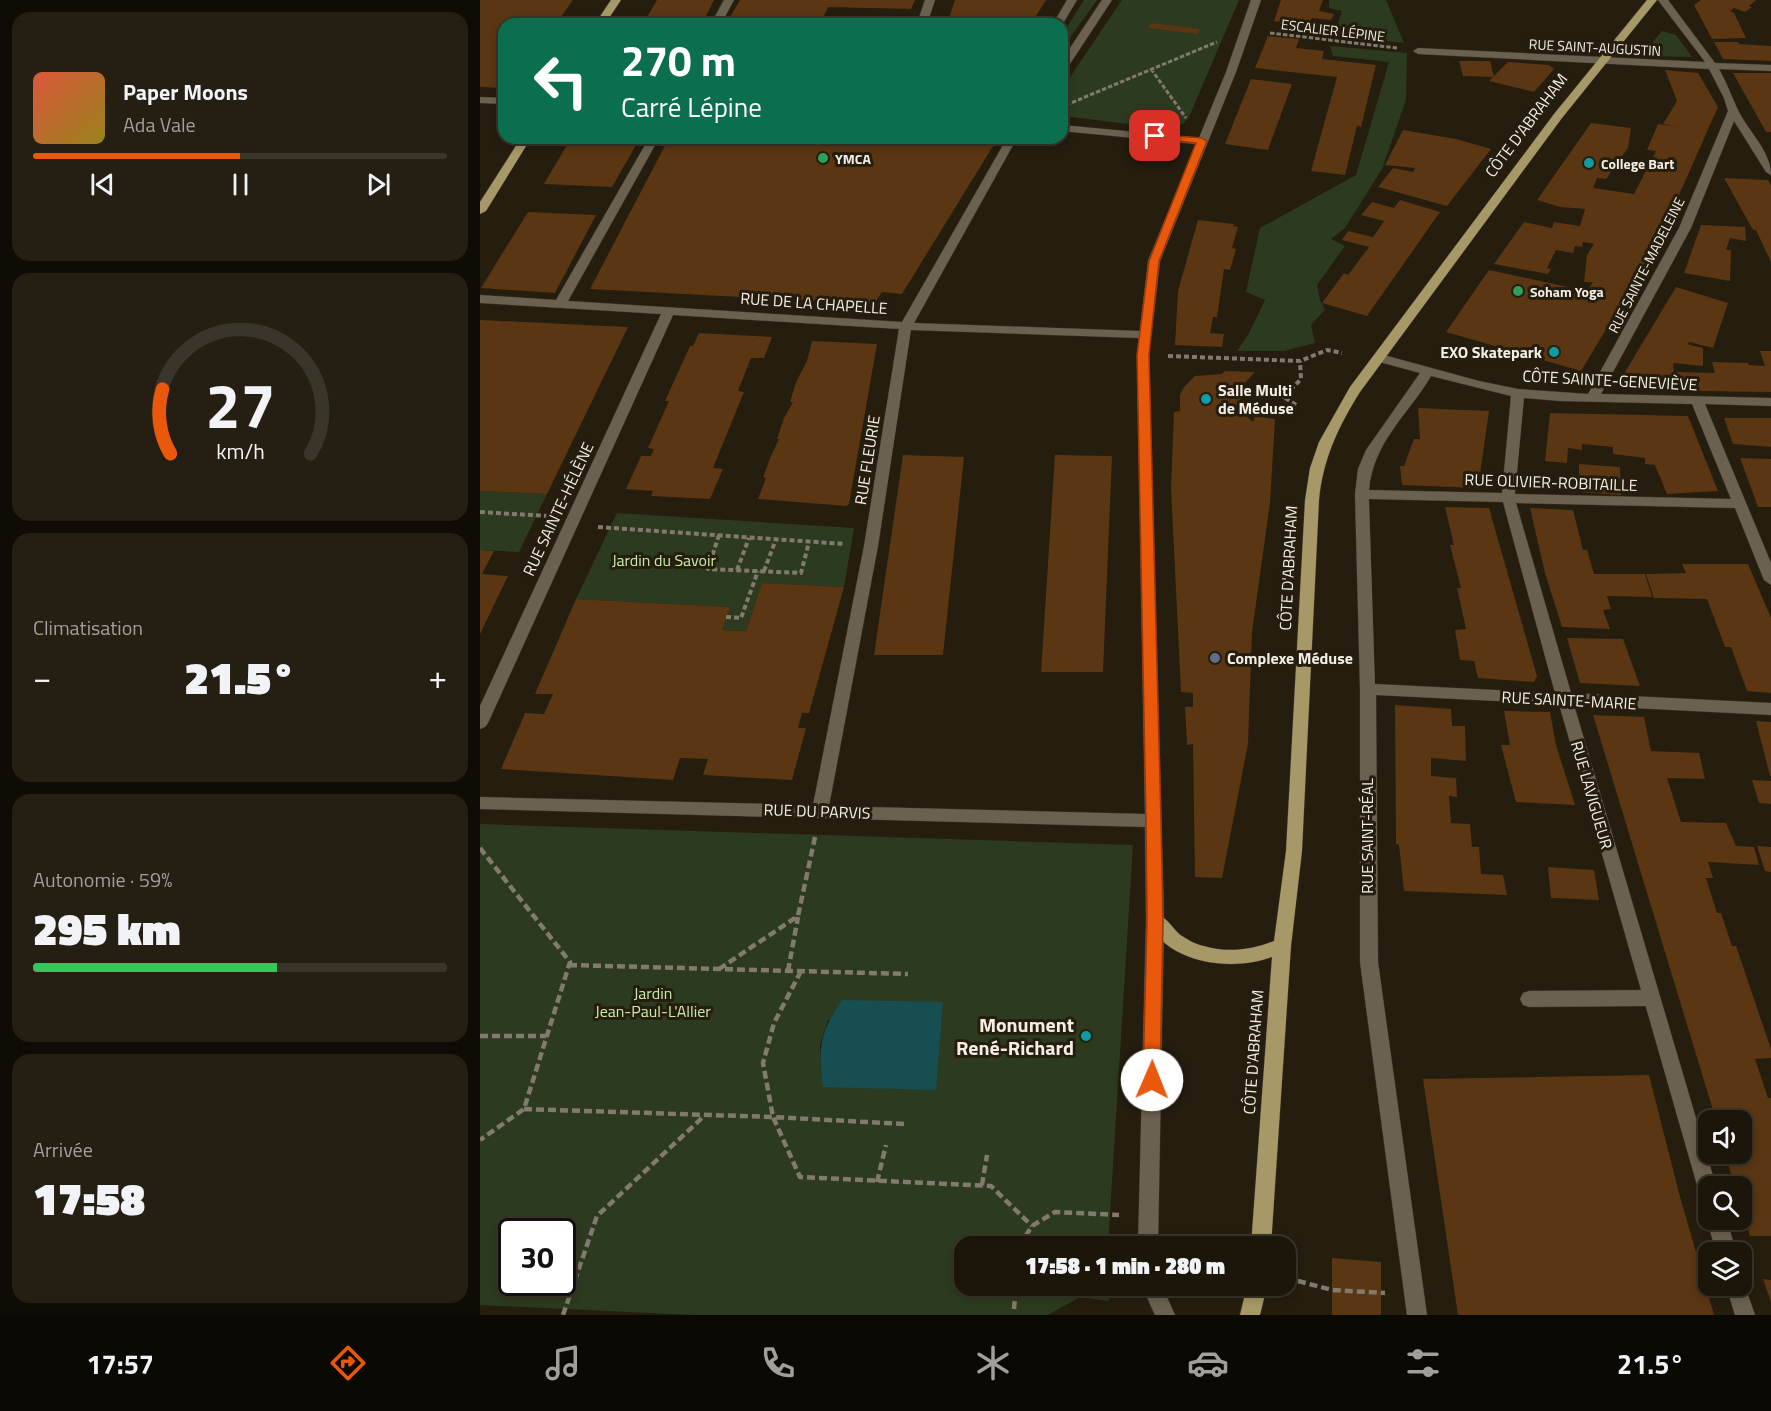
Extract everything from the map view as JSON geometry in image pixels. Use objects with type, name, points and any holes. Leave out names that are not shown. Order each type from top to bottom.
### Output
[{"type":"main road","points":[[604,18],[616,0]]},
{"type":"main road","name":"CÔTE D'ABRAHAM","points":[[1262,1236],[1282,946],[1294,850],[1314,477],[1319,455],[1328,432],[1380,358],[1558,116],[1652,0]]},
{"type":"main road","points":[[480,211],[522,144]]},
{"type":"main road","points":[[1155,920],[1176,941],[1200,953],[1222,957],[1255,956],[1282,946]]},
{"type":"main road","points":[[1250,1315],[1255,1296]]},
{"type":"street","points":[[719,18],[729,0]]},
{"type":"street","points":[[924,18],[930,0]]},
{"type":"street","points":[[1062,18],[1072,0]]},
{"type":"street","points":[[1068,59],[1107,0]]},
{"type":"street","points":[[1148,1236],[1155,920],[1143,355],[1154,261],[1256,0]]},
{"type":"street","points":[[1663,0],[1711,66],[1732,102],[1734,111],[1771,172]]},
{"type":"street","name":"RUE SAINT-AUGUSTIN","points":[[1418,51],[1771,68]]},
{"type":"street","points":[[480,100],[498,101]]},
{"type":"street","name":"RUE SAINTE-MADELEINE","points":[[1593,397],[1685,228],[1734,111]]},
{"type":"street","points":[[1068,129],[1202,141]]},
{"type":"street","points":[[560,304],[651,144]]},
{"type":"street","name":"RUE FLEURIE","points":[[820,812],[872,546],[906,326],[1009,144]]},
{"type":"street","name":"RUE DE LA CHAPELLE","points":[[480,299],[906,326],[1146,335]]},
{"type":"street","name":"RUE SAINTE-HÉLÈNE","points":[[480,723],[669,310]]},
{"type":"street","name":"CÔTE SAINTE-GENEVIÈVE","points":[[1380,358],[1426,372],[1518,393],[1560,397],[1771,402]]},
{"type":"street","name":"RUE SAINT-RÉAL","points":[[1417,1315],[1369,962],[1368,688],[1362,494],[1365,464],[1372,451],[1416,392],[1426,372]]},
{"type":"street","name":"RUE LAVIGUEUR","points":[[1518,393],[1508,497],[1703,1176]]},
{"type":"street","points":[[1697,401],[1771,580]]},
{"type":"street","name":"RUE OLIVIER-ROBITAILLE","points":[[1362,494],[1739,504]]},
{"type":"street","name":"RUE SAINTE-MARIE","points":[[1368,688],[1771,709]]},
{"type":"street","name":"RUE DU PARVIS","points":[[480,803],[1154,821]]},
{"type":"street","points":[[1529,999],[1651,998]]},
{"type":"street","points":[[1156,1296],[1164,1315]]},
{"type":"street","points":[[1739,1296],[1745,1315]]},
{"type":"path","name":"ESCALIER LÉPINE","points":[[1246,30],[1418,51]]},
{"type":"path","points":[[1068,104],[1246,30]]},
{"type":"path","points":[[1151,69],[1202,141]]},
{"type":"path","points":[[1143,355],[1300,361],[1327,350],[1342,353]]},
{"type":"path","points":[[1284,397],[1301,379],[1300,361]]},
{"type":"path","points":[[1258,393],[1284,397],[1296,405]]},
{"type":"path","points":[[480,512],[719,536],[872,546]]},
{"type":"path","points":[[719,536],[708,569],[801,573],[809,542]]},
{"type":"path","points":[[737,570],[749,538]]},
{"type":"path","points":[[726,617],[741,618],[776,540]]},
{"type":"path","points":[[788,971],[820,812]]},
{"type":"path","points":[[480,848],[570,962],[524,1109]]},
{"type":"path","points":[[718,969],[798,916]]},
{"type":"path","points":[[569,965],[908,974]]},
{"type":"path","points":[[801,971],[774,1023],[763,1063],[773,1117],[800,1177],[991,1186],[1032,1226]]},
{"type":"path","points":[[480,1036],[546,1036]]},
{"type":"path","points":[[480,1140],[524,1109],[773,1117],[904,1124]]},
{"type":"path","points":[[563,1315],[597,1216],[704,1115]]},
{"type":"path","points":[[877,1182],[886,1145]]},
{"type":"path","points":[[982,1185],[987,1155]]},
{"type":"path","points":[[1026,1236],[1032,1226],[1055,1212],[1119,1215]]},
{"type":"path","points":[[1298,1281],[1332,1290],[1381,1293]]},
{"type":"path","points":[[1014,1309],[1015,1296]]},
{"type":"green space","points":[[1084,0],[1097,0],[1068,41],[1068,25]]},
{"type":"green space","points":[[1122,0],[1239,0],[1189,117],[1183,124],[1162,128],[1071,117],[1068,115],[1068,80]]},
{"type":"green space","points":[[1329,0],[1386,0],[1404,43],[1314,32],[1319,23],[1338,24],[1342,11],[1329,8]]},
{"type":"green space","points":[[1662,31],[1676,35],[1692,57],[1641,56]]},
{"type":"green space","points":[[1330,46],[1407,53],[1406,100],[1382,169],[1345,228],[1331,239],[1345,246],[1317,285],[1325,310],[1311,325],[1315,343],[1284,351],[1237,351],[1248,335],[1265,300],[1246,292],[1260,228],[1356,175],[1389,62],[1333,56]]},
{"type":"green space","points":[[480,491],[547,494],[519,552],[480,550]]},
{"type":"green space","name":"Jardin du Savoir","points":[[617,513],[854,528],[844,587],[762,583],[746,631],[722,630],[729,607],[576,599]]},
{"type":"green space","name":"Jardin Jean-Paul-L'Allier","points":[[480,824],[1133,845],[1109,1236],[954,1236],[954,1296],[1109,1296],[1109,1301],[1080,1297],[1048,1315],[693,1315],[480,1305]],"holes":[[[943,1002],[935,1090],[821,1067],[820,1045],[828,1020]]]},
{"type":"water","points":[[842,1000],[943,1002],[936,1090],[823,1087],[822,1042],[829,1022]]},
{"type":"building","points":[[480,0],[573,0],[560,18],[498,18],[498,88],[480,87]]},
{"type":"building","points":[[657,0],[714,0],[705,18],[646,18]]},
{"type":"building","points":[[740,0],[915,0],[911,9],[828,7],[823,18],[730,18]]},
{"type":"building","points":[[955,0],[1046,0],[1035,18],[949,18]]},
{"type":"building","points":[[1281,0],[1323,0],[1319,11],[1334,14],[1331,20],[1312,18],[1309,25],[1274,21]]},
{"type":"building","points":[[1701,0],[1756,0],[1745,12],[1734,8],[1730,11],[1734,13],[1746,38],[1712,39],[1694,5]]},
{"type":"building","points":[[1151,23],[1200,29],[1198,34],[1148,28]]},
{"type":"building","points":[[1268,36],[1299,39],[1296,48],[1324,51],[1322,59],[1376,65],[1361,127],[1357,126],[1345,175],[1311,171],[1337,77],[1255,68]]},
{"type":"building","points":[[1714,42],[1771,46],[1771,61],[1723,59]]},
{"type":"building","points":[[1459,61],[1490,61],[1494,77],[1463,76]]},
{"type":"building","points":[[1508,62],[1549,65],[1554,69],[1534,92],[1489,81]]},
{"type":"building","points":[[1665,70],[1698,73],[1718,107],[1667,222],[1634,283],[1581,371],[1446,332],[1489,270],[1587,291],[1593,282],[1584,282],[1587,255],[1594,244],[1583,242],[1582,247],[1575,246],[1573,253],[1556,250],[1547,268],[1551,269],[1548,274],[1494,264],[1524,222],[1552,228],[1554,222],[1580,226],[1585,209],[1560,207],[1537,200],[1591,123],[1631,128],[1628,148],[1606,179],[1597,178],[1593,188],[1634,194],[1656,151],[1647,150],[1658,124],[1677,127],[1663,124],[1677,101]]},
{"type":"building","points":[[1733,73],[1771,73],[1771,132],[1766,132]]},
{"type":"building","points":[[1251,79],[1292,84],[1268,150],[1225,144]]},
{"type":"building","points":[[1403,130],[1456,139],[1491,149],[1447,206],[1378,187],[1393,168],[1413,172],[1415,168],[1385,165]]},
{"type":"building","points":[[567,144],[637,144],[612,187],[544,184]]},
{"type":"building","points":[[666,144],[994,144],[902,294],[882,292],[874,304],[590,289]]},
{"type":"building","points":[[1724,178],[1768,180],[1771,186],[1771,262],[1756,230],[1753,230]]},
{"type":"building","points":[[1400,200],[1440,212],[1367,316],[1322,303],[1344,273],[1348,275],[1369,247],[1342,240],[1348,231],[1373,237],[1384,221],[1361,215],[1372,202],[1394,208]]},
{"type":"building","points":[[528,212],[596,215],[555,293],[481,288]]},
{"type":"building","points":[[1198,220],[1234,224],[1233,226],[1238,227],[1232,248],[1236,249],[1230,270],[1224,269],[1217,317],[1213,317],[1210,333],[1224,334],[1222,347],[1175,345],[1178,291]]},
{"type":"building","points":[[1701,225],[1745,227],[1746,241],[1730,238],[1726,250],[1731,250],[1730,281],[1684,273]]},
{"type":"building","points":[[1676,287],[1728,303],[1713,348],[1689,342],[1687,344],[1703,348],[1703,366],[1673,363],[1674,372],[1715,373],[1712,362],[1765,366],[1760,351],[1771,351],[1771,392],[1625,390],[1619,382]]},
{"type":"building","points":[[480,320],[628,327],[547,494],[480,491]]},
{"type":"building","points":[[699,333],[772,337],[764,358],[751,358],[738,391],[744,392],[713,468],[723,469],[710,499],[651,496],[653,491],[626,489],[641,456],[651,456],[654,449],[648,448],[669,401],[665,401],[690,346],[693,346]]},
{"type":"building","points":[[812,341],[877,344],[849,504],[846,506],[758,499],[766,478],[763,477],[779,439],[777,439],[784,418],[793,402],[790,402],[796,382],[807,361]]},
{"type":"building","name":"Complexe Méduse","points":[[1225,371],[1255,372],[1244,384],[1239,405],[1243,413],[1253,422],[1255,416],[1275,419],[1270,503],[1252,632],[1248,744],[1222,878],[1195,877],[1193,744],[1187,745],[1185,707],[1193,707],[1193,693],[1181,692],[1171,488],[1174,412],[1180,411],[1180,395],[1184,387],[1195,376],[1222,374]]},
{"type":"building","points":[[1418,408],[1489,411],[1478,488],[1402,485],[1400,466],[1404,466],[1414,439],[1420,439]]},
{"type":"building","points":[[1550,413],[1688,416],[1718,491],[1667,494],[1655,465],[1645,464],[1645,458],[1613,454],[1613,447],[1582,444],[1582,450],[1568,448],[1567,463],[1545,461]]},
{"type":"building","points":[[1724,418],[1771,418],[1771,447],[1733,444]]},
{"type":"building","points":[[903,455],[964,457],[943,655],[874,655]]},
{"type":"building","points":[[1055,455],[1112,456],[1103,672],[1041,672]]},
{"type":"building","points":[[1740,458],[1771,459],[1771,507],[1758,507]]},
{"type":"building","points":[[1579,464],[1620,467],[1621,495],[1579,492]]},
{"type":"building","points":[[1445,507],[1489,508],[1537,676],[1534,682],[1478,678],[1474,661],[1460,660],[1455,630],[1466,629],[1457,588],[1461,588],[1450,545],[1454,545]]},
{"type":"building","points":[[1530,508],[1573,510],[1583,550],[1587,550],[1594,574],[1645,574],[1652,597],[1607,596],[1611,609],[1603,610],[1610,629],[1562,627],[1545,573]]},
{"type":"building","points":[[480,550],[494,551],[482,574],[508,576],[480,634]]},
{"type":"building","points":[[1682,564],[1748,564],[1771,618],[1771,693],[1747,691],[1731,647],[1725,647],[1707,599],[1654,598],[1646,574],[1686,573]]},
{"type":"building","points":[[762,583],[844,587],[809,713],[802,713],[798,728],[806,728],[792,780],[703,775],[708,759],[680,758],[673,780],[501,769],[525,713],[544,714],[553,694],[535,694],[576,599],[730,607],[722,630],[746,631]]},
{"type":"building","points":[[1567,638],[1623,639],[1640,686],[1580,683]]},
{"type":"building","points":[[1395,705],[1451,709],[1452,726],[1465,726],[1466,761],[1431,758],[1431,776],[1456,778],[1457,797],[1449,796],[1451,823],[1470,824],[1472,847],[1479,847],[1481,874],[1503,875],[1507,895],[1404,891],[1399,845],[1396,844]]},
{"type":"building","points":[[1504,711],[1550,712],[1556,745],[1575,805],[1516,802],[1501,745],[1510,745]]},
{"type":"building","points":[[1593,715],[1644,717],[1651,751],[1699,753],[1705,779],[1667,778],[1681,822],[1726,823],[1736,846],[1754,847],[1759,865],[1708,862],[1713,878],[1706,878],[1717,913],[1721,913],[1732,946],[1736,946],[1771,1049],[1771,1058],[1755,1059],[1768,1098],[1771,1098],[1771,1236],[1750,1236],[1748,1230],[1752,1230],[1752,1176],[1732,1176],[1728,1164],[1752,1164],[1752,1110],[1713,1110]]},
{"type":"building","points":[[1756,721],[1771,722],[1771,776],[1770,776]]},
{"type":"building","points":[[1752,780],[1771,781],[1771,804],[1759,803]]},
{"type":"building","points":[[1757,846],[1771,847],[1771,872],[1765,871]]},
{"type":"building","points":[[1548,867],[1594,870],[1599,900],[1551,898]]},
{"type":"building","points":[[1649,1075],[1698,1259],[1698,1296],[1709,1296],[1714,1315],[1458,1315],[1423,1079]]},
{"type":"building","points":[[1332,1258],[1381,1262],[1381,1315],[1332,1315]]},
{"type":"building","points":[[1763,1279],[1771,1280],[1771,1302]]},
{"type":"place","name":"YMCA","points":[[823,158]]},
{"type":"place","name":"College Bart","points":[[1589,163]]},
{"type":"place","name":"Soham Yoga","points":[[1518,291]]},
{"type":"place","name":"EXO Skatepark","points":[[1554,352]]},
{"type":"place","name":"Salle Multi de Méduse","points":[[1206,399]]},
{"type":"place","name":"Complexe Méduse","points":[[1215,658]]},
{"type":"place","name":"Monument René-Richard","points":[[1086,1036]]},
{"type":"route","points":[[1152,1080],[1154,821],[1143,355],[1154,261],[1202,141],[1155,136]]}]
